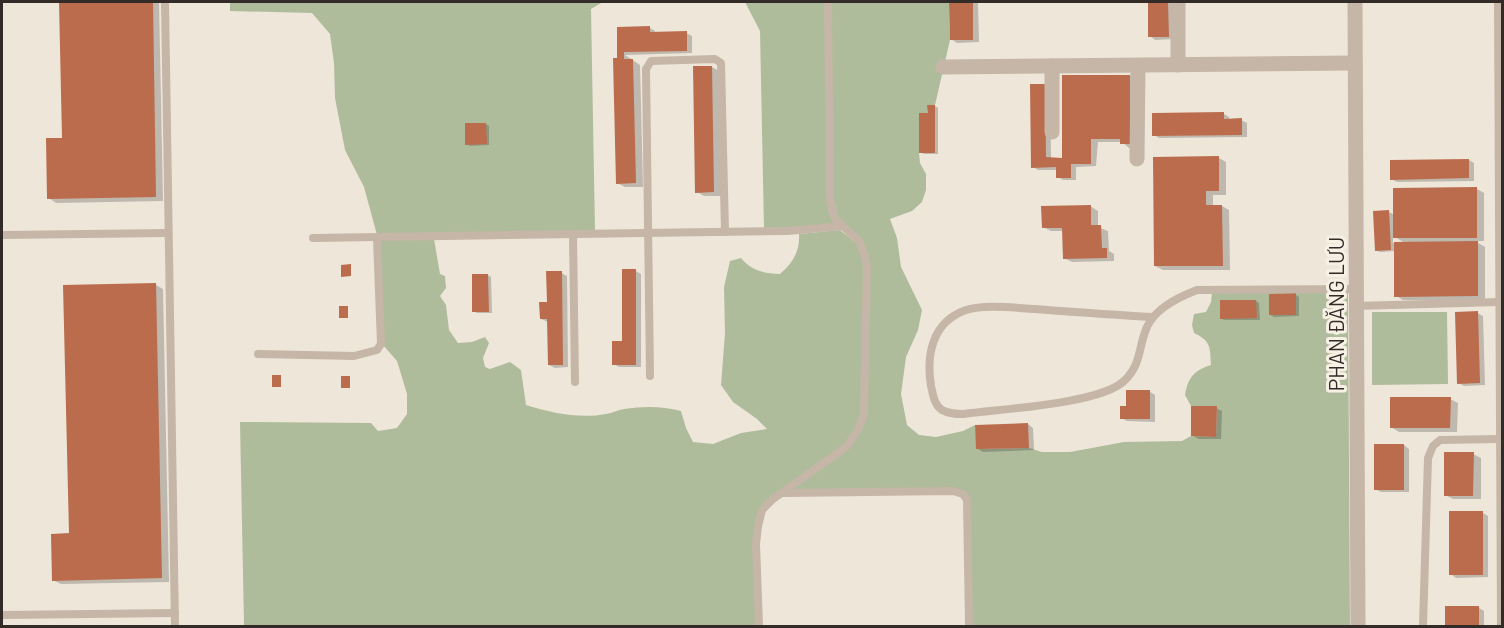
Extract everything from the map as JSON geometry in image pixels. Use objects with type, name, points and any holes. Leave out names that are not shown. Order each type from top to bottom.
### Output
[{"type":"street","points":[[1178,2],[1178,65]]},
{"type":"street","name":"PHAN ĐĂNG LƯU","points":[[1355,2],[1358,627]]},
{"type":"street","points":[[944,67],[1355,63]]},
{"type":"street","points":[[1052,66],[1052,132]]},
{"type":"street","points":[[1137,159],[1138,66]]},
{"type":"lane","points":[[165,2],[175,627]]},
{"type":"lane","points":[[759,627],[756,544],[762,510],[846,447],[858,430],[864,412],[867,265],[860,242],[842,226],[832,212],[830,200],[828,2]]},
{"type":"lane","points":[[1498,2],[1501,166],[1499,302],[1501,627]]},
{"type":"lane","points":[[650,376],[646,69],[651,61],[715,59],[721,63],[725,232]]},
{"type":"lane","points":[[313,238],[725,232],[810,230],[842,226]]},
{"type":"lane","points":[[2,235],[167,233]]},
{"type":"lane","points":[[573,234],[575,382]]},
{"type":"lane","points":[[258,354],[354,356],[377,350],[381,344],[377,238]]},
{"type":"lane","points":[[1153,317],[1007,308],[967,310],[952,318],[943,327],[930,350],[930,375],[935,401],[940,409],[952,414],[964,414],[1049,403],[1103,393],[1123,382],[1132,372],[1139,358],[1147,327],[1153,317],[1179,297],[1197,290],[1356,289]]},
{"type":"lane","points":[[1356,306],[1499,302]]},
{"type":"lane","points":[[1423,627],[1428,458],[1433,446],[1440,441],[1500,439]]},
{"type":"lane","points":[[783,493],[953,492],[963,494],[968,500],[969,627]]},
{"type":"lane","points":[[2,615],[175,613]]},
{"type":"green space","points":[[230,2],[603,2],[591,9],[595,231],[377,235],[364,187],[345,150],[335,98],[330,34],[312,13],[230,11]]},
{"type":"green space","points":[[745,2],[825,2],[827,199],[829,212],[836,224],[764,229],[760,31]]},
{"type":"green space","points":[[831,2],[949,2],[950,40],[935,105],[928,105],[928,113],[919,113],[919,153],[920,163],[926,174],[926,190],[922,202],[912,211],[890,219],[897,238],[901,267],[922,310],[918,330],[906,357],[901,394],[907,425],[919,435],[936,437],[963,431],[975,425],[977,449],[1029,448],[1042,452],[1070,452],[1124,442],[1182,441],[1191,436],[1216,437],[1217,407],[1191,406],[1185,395],[1193,376],[1200,369],[1211,365],[1207,342],[1194,333],[1192,325],[1194,314],[1206,312],[1211,302],[1212,292],[1348,291],[1350,626],[971,626],[965,491],[792,489],[860,432],[870,263],[862,241],[838,218],[833,199]]},
{"type":"green space","points":[[840,230],[857,244],[864,265],[861,412],[855,429],[844,445],[759,509],[756,626],[244,626],[240,422],[371,423],[378,431],[397,428],[407,414],[407,394],[397,361],[383,345],[380,240],[434,239],[440,274],[445,276],[446,288],[440,296],[446,305],[449,330],[458,343],[472,342],[485,337],[489,343],[483,358],[485,367],[490,369],[510,362],[521,370],[526,405],[556,413],[586,416],[638,407],[674,409],[681,411],[693,442],[713,444],[741,433],[767,429],[733,402],[721,385],[725,333],[724,287],[730,261],[741,258],[749,266],[758,270],[780,274],[795,256],[799,234]]},
{"type":"green space","points":[[1372,312],[1447,312],[1448,384],[1372,385]]},
{"type":"building","points":[[59,2],[153,2],[156,197],[47,199],[46,138],[62,138]]},
{"type":"building","points":[[949,2],[973,2],[973,40],[950,40]]},
{"type":"building","points":[[1148,2],[1168,2],[1169,37],[1148,37]]},
{"type":"building","points":[[650,26],[650,32],[687,31],[687,51],[624,52],[624,59],[633,59],[636,183],[616,184],[613,58],[617,58],[617,27]]},
{"type":"building","points":[[693,66],[712,66],[714,192],[695,193]]},
{"type":"building","points":[[1062,75],[1130,75],[1130,144],[1120,144],[1120,139],[1091,139],[1091,164],[1071,164],[1071,178],[1056,178],[1056,167],[1031,168],[1030,84],[1045,84],[1046,157],[1062,158]]},
{"type":"building","points":[[927,105],[935,105],[935,153],[919,153],[919,113],[928,113]]},
{"type":"building","points":[[1224,112],[1224,119],[1242,118],[1242,135],[1152,136],[1152,113]]},
{"type":"building","points":[[465,123],[486,123],[487,144],[465,145]]},
{"type":"building","points":[[1219,156],[1219,191],[1206,191],[1206,205],[1222,205],[1223,266],[1154,266],[1153,157]]},
{"type":"building","points":[[1469,159],[1469,178],[1390,180],[1390,160]]},
{"type":"building","points":[[1477,187],[1477,238],[1393,238],[1393,188]]},
{"type":"building","points":[[1091,205],[1091,225],[1101,225],[1102,248],[1107,248],[1107,258],[1063,259],[1062,228],[1042,228],[1041,206]]},
{"type":"building","points":[[1389,210],[1391,250],[1375,251],[1373,211]]},
{"type":"building","points":[[1478,241],[1478,296],[1394,297],[1394,242]]},
{"type":"building","points":[[351,264],[351,276],[341,277],[341,265]]},
{"type":"building","points":[[622,269],[636,269],[636,365],[612,365],[612,341],[622,341]]},
{"type":"building","points":[[546,271],[562,271],[563,365],[548,365],[547,319],[540,319],[539,302],[547,302]]},
{"type":"building","points":[[472,274],[488,274],[489,312],[472,312]]},
{"type":"building","points":[[156,283],[162,578],[52,581],[51,534],[69,533],[63,285]]},
{"type":"building","points":[[1296,293],[1296,315],[1269,315],[1269,294]]},
{"type":"building","points":[[1220,300],[1256,300],[1257,318],[1220,319]]},
{"type":"building","points":[[339,306],[348,306],[348,318],[339,318]]},
{"type":"building","points":[[1478,311],[1480,383],[1457,384],[1455,312]]},
{"type":"building","points":[[272,375],[281,375],[281,387],[272,387]]},
{"type":"building","points":[[341,376],[350,376],[350,388],[341,388]]},
{"type":"building","points":[[1126,390],[1150,390],[1150,419],[1120,419],[1120,406],[1126,406]]},
{"type":"building","points":[[1390,397],[1451,397],[1450,428],[1390,428]]},
{"type":"building","points":[[1191,406],[1217,406],[1216,437],[1191,436]]},
{"type":"building","points":[[1028,423],[1029,448],[976,449],[975,425]]},
{"type":"building","points":[[1374,444],[1404,444],[1404,490],[1374,490]]},
{"type":"building","points":[[1444,452],[1474,452],[1473,496],[1444,496]]},
{"type":"building","points":[[1449,511],[1483,511],[1483,575],[1449,575]]},
{"type":"building","points":[[1445,606],[1479,606],[1479,626],[1445,626]]}]
